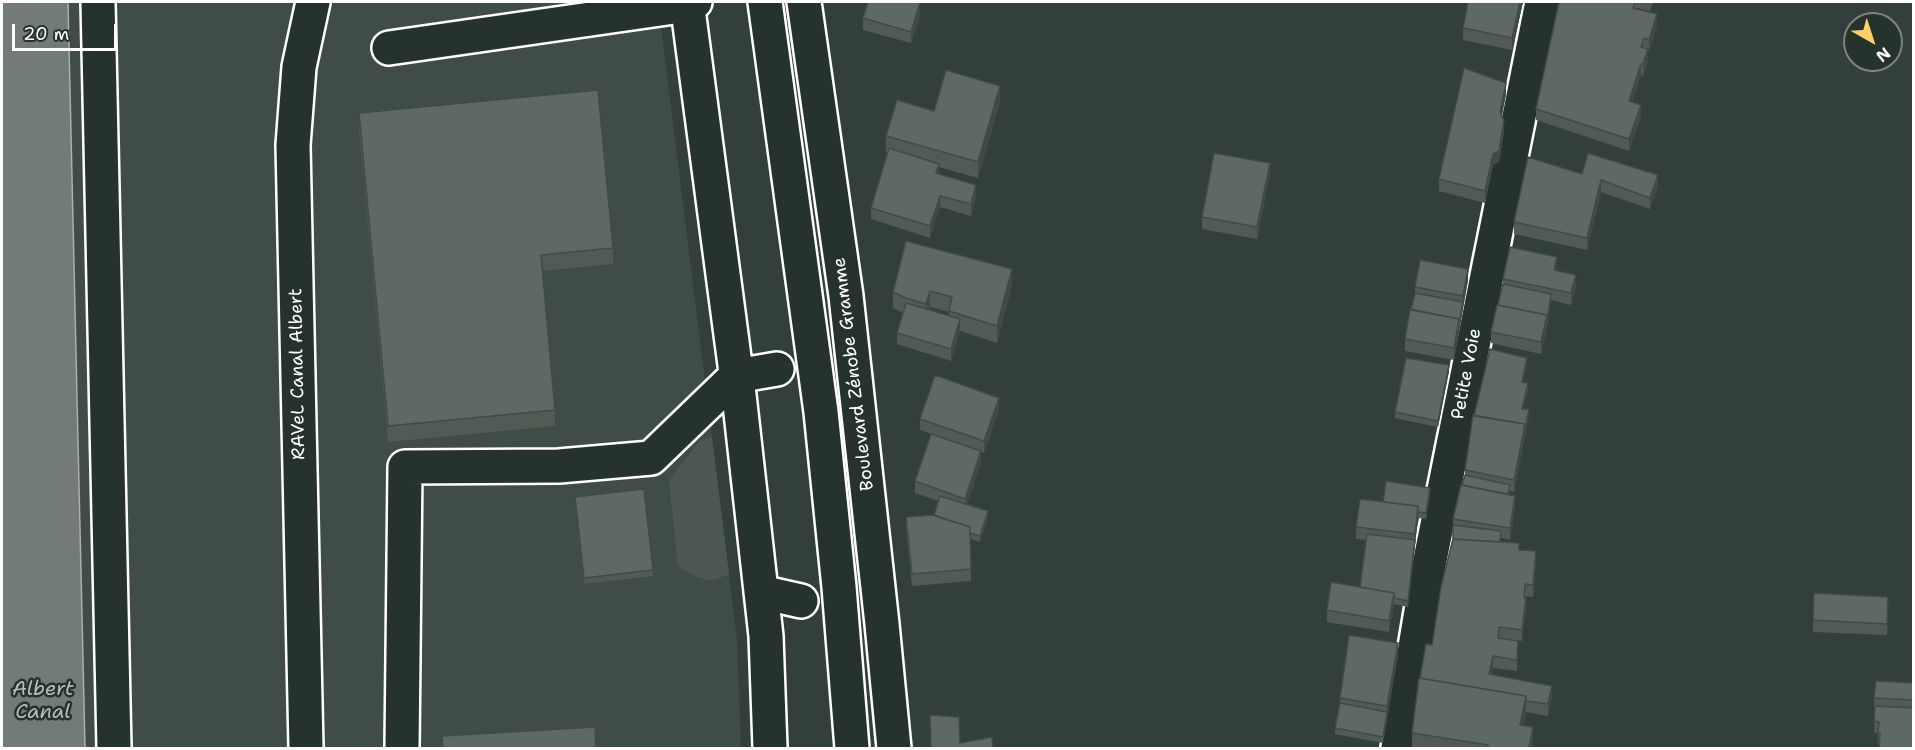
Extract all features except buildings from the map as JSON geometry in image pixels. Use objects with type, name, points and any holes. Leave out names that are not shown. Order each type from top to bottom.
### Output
[{"type":"street","points":[[98,2],[114,748]]},
{"type":"street","name":"RAVeL Canal Albert","points":[[306,748],[293,145],[299,66],[313,2]]},
{"type":"street","name":"Boulevard Zénobe Gramme","points":[[765,2],[821,412],[852,748]]},
{"type":"street","name":"Boulevard Zénobe Gramme","points":[[804,2],[846,296],[894,748]]},
{"type":"street","name":"Petite Voie","points":[[1398,748],[1428,570],[1542,2]]},
{"type":"street","points":[[388,48],[690,3],[766,636],[770,748]]},
{"type":"street","points":[[402,748],[405,467],[559,466],[651,458],[736,376],[777,369]]},
{"type":"street","points":[[761,592],[801,601]]},
{"type":"shaded area","points":[[68,2],[658,2],[737,639],[741,748],[85,748]]},
{"type":"shaded area","points":[[712,438],[729,574],[709,580],[696,577],[678,566],[669,481],[700,440]]},
{"type":"water","name":"Albert Canal","points":[[2,2],[68,2],[85,748],[2,748]]}]
